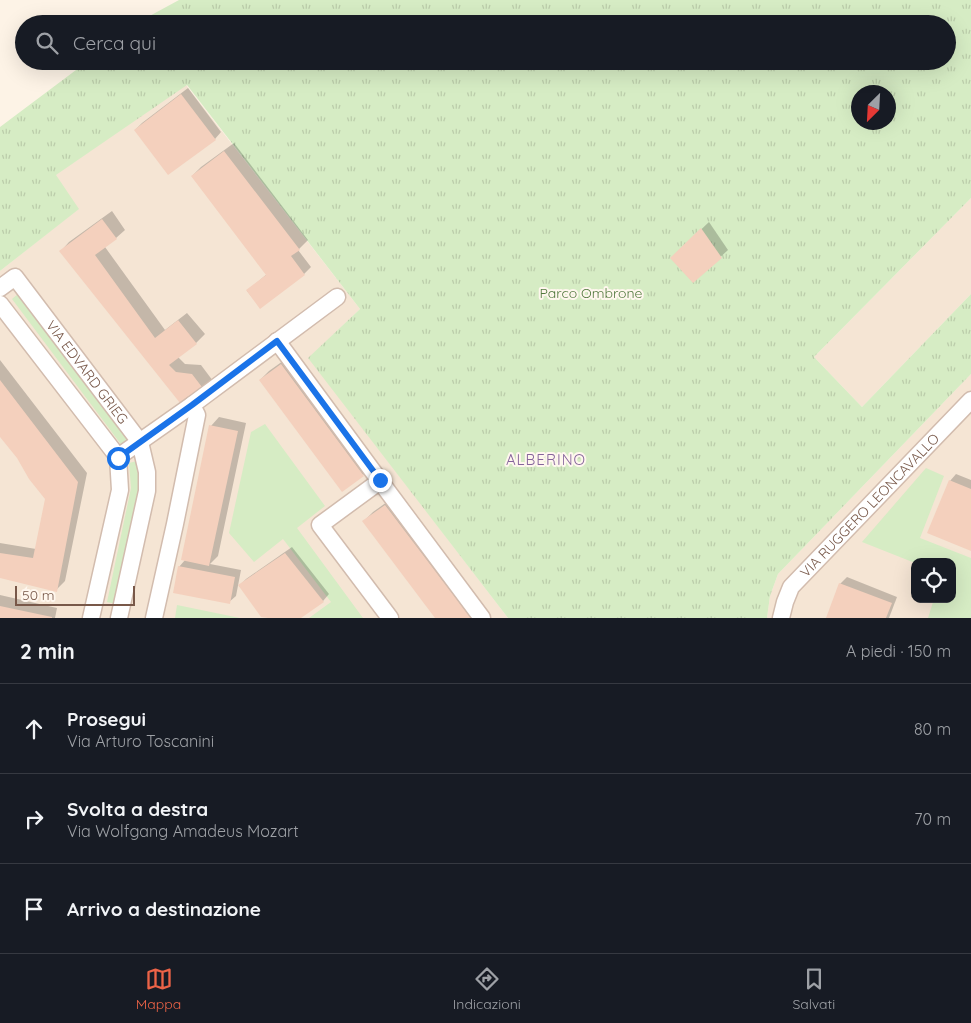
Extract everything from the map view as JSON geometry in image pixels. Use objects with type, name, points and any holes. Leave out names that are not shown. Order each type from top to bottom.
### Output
[{"type":"street","name":"VIA EDVARD GRIEG","points":[[0,288],[15,277],[140,442],[147,472],[147,491],[118,618]]},
{"type":"street","points":[[118,618],[91,615],[120,490],[118,458],[337,297]]},
{"type":"street","name":"VIA EDVARD GRIEG","points":[[0,304],[118,458]]},
{"type":"street","points":[[277,341],[482,618]]},
{"type":"street","name":"VIA RUGGERO LEONCAVALLO","points":[[781,618],[791,587],[971,400]]},
{"type":"street","points":[[154,618],[197,415],[192,405]]},
{"type":"street","points":[[380,480],[320,526],[390,618]]},
{"type":"shaded area","points":[[186,85],[360,309],[309,358],[508,618],[0,618],[0,271],[78,209],[55,175]]},
{"type":"shaded area","points":[[971,198],[971,294],[862,407],[814,357]]},
{"type":"shaded area","points":[[971,374],[971,618],[767,618],[770,596],[778,574]]},
{"type":"green space","name":"Parco Ombrone","points":[[179,0],[971,0],[971,198],[814,357],[862,407],[971,294],[971,374],[778,574],[770,596],[767,618],[508,618],[308,358],[360,309],[187,85],[56,175],[79,209],[0,271],[0,127],[76,70],[956,70],[956,15],[151,15]]},
{"type":"green space","points":[[18,294],[130,442],[123,447],[12,299]]},
{"type":"green space","points":[[265,424],[325,506],[297,528],[363,618],[309,618],[331,602],[283,539],[254,562],[229,533],[251,432]]},
{"type":"green space","points":[[137,461],[139,489],[116,604],[107,602],[131,488],[129,463]]},
{"type":"green space","points":[[926,468],[944,476],[920,538],[971,558],[971,618],[928,618],[933,603],[956,603],[956,558],[911,558],[911,561],[862,542]]},
{"type":"green space","points":[[177,605],[240,618],[175,618]]},
{"type":"building","points":[[181,94],[216,140],[168,175],[134,130]]},
{"type":"building","points":[[224,151],[300,250],[291,256],[305,275],[260,309],[246,290],[266,275],[191,176]]},
{"type":"building","points":[[102,219],[117,239],[95,255],[155,338],[178,320],[197,344],[169,365],[176,372],[192,374],[205,391],[184,408],[59,251]]},
{"type":"building","points":[[701,228],[722,258],[693,283],[670,258]]},
{"type":"building","points":[[281,364],[364,476],[342,492],[259,380]]},
{"type":"building","points":[[0,380],[78,482],[57,592],[0,578],[0,553],[33,558],[45,499],[0,437]]},
{"type":"building","points":[[209,425],[238,431],[209,566],[181,560]]},
{"type":"building","points":[[949,480],[971,489],[971,551],[927,533]]},
{"type":"building","points":[[385,505],[471,618],[435,618],[362,521]]},
{"type":"building","points":[[285,553],[324,602],[301,618],[261,617],[238,585]]},
{"type":"building","points":[[178,566],[235,577],[230,604],[173,593]]},
{"type":"building","points":[[839,583],[892,603],[886,618],[826,618]]},
{"type":"building","points":[[0,606],[52,617],[52,618],[0,618]]},
{"type":"district","name":"ALBERINO","points":[[546,459]]},
{"type":"route","points":[[118,458],[277,341],[380,480]]}]
